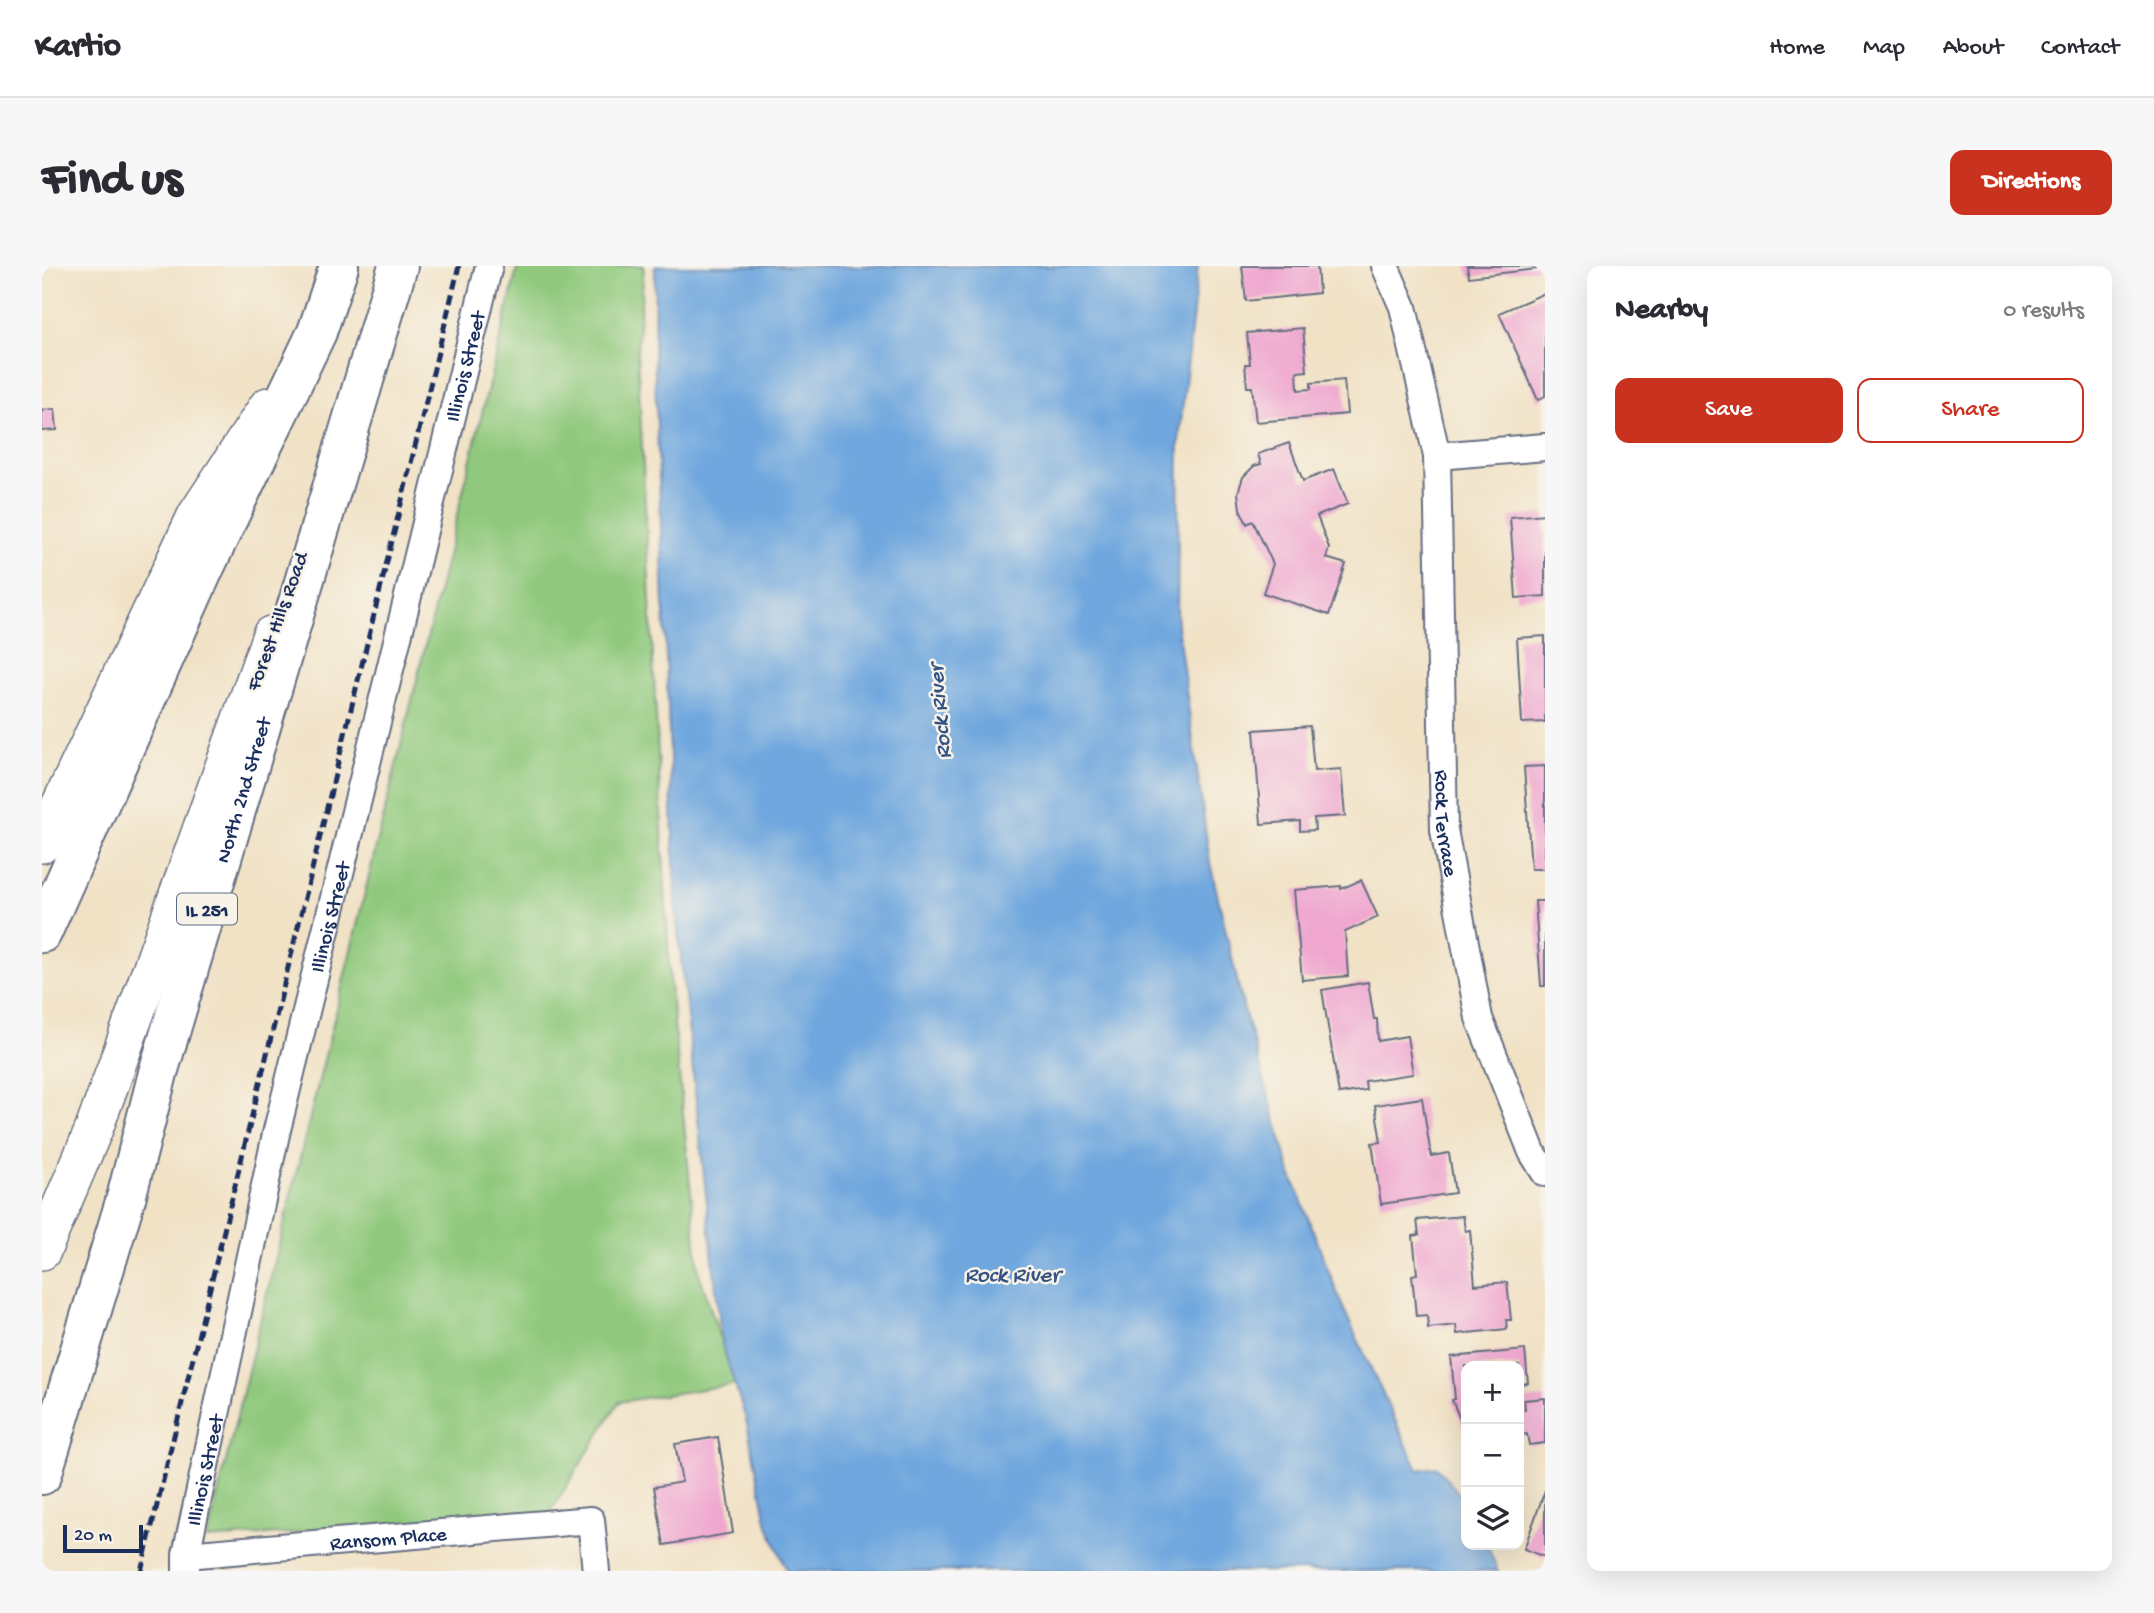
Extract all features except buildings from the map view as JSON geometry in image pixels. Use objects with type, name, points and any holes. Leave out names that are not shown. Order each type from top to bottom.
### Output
[{"type":"main road","points":[[42,933],[204,569],[317,332],[339,266]]},
{"type":"main road","name":"North 2nd Street","points":[[42,1475],[125,1198],[158,1073],[398,266]]},
{"type":"street","name":"Illinois Street","points":[[186,1563],[276,1134],[489,266]]},
{"type":"street","name":"Rock Terrace","points":[[1385,266],[1404,307],[1437,456],[1444,830],[1479,1018],[1532,1152],[1545,1173]]},
{"type":"street","points":[[42,844],[196,516],[317,332]]},
{"type":"street","name":"Forest Hills Road","points":[[42,1251],[94,1129],[375,345]]},
{"type":"street","points":[[1437,456],[1545,447]]},
{"type":"street","name":"Ransom Place","points":[[186,1563],[591,1520],[596,1571]]},
{"type":"green space","points":[[518,266],[644,266],[637,351],[670,984],[699,1273],[735,1384],[619,1402],[548,1516],[207,1539]]},
{"type":"water","name":"Rock River","points":[[655,266],[1198,266],[1179,440],[1177,625],[1210,863],[1244,1010],[1291,1174],[1344,1310],[1418,1470],[1437,1467],[1461,1496],[1461,1550],[1489,1550],[1498,1571],[787,1571],[768,1526],[746,1419],[722,1345],[676,912],[654,351]]},
{"type":"railway","points":[[141,1571],[459,266]]}]
